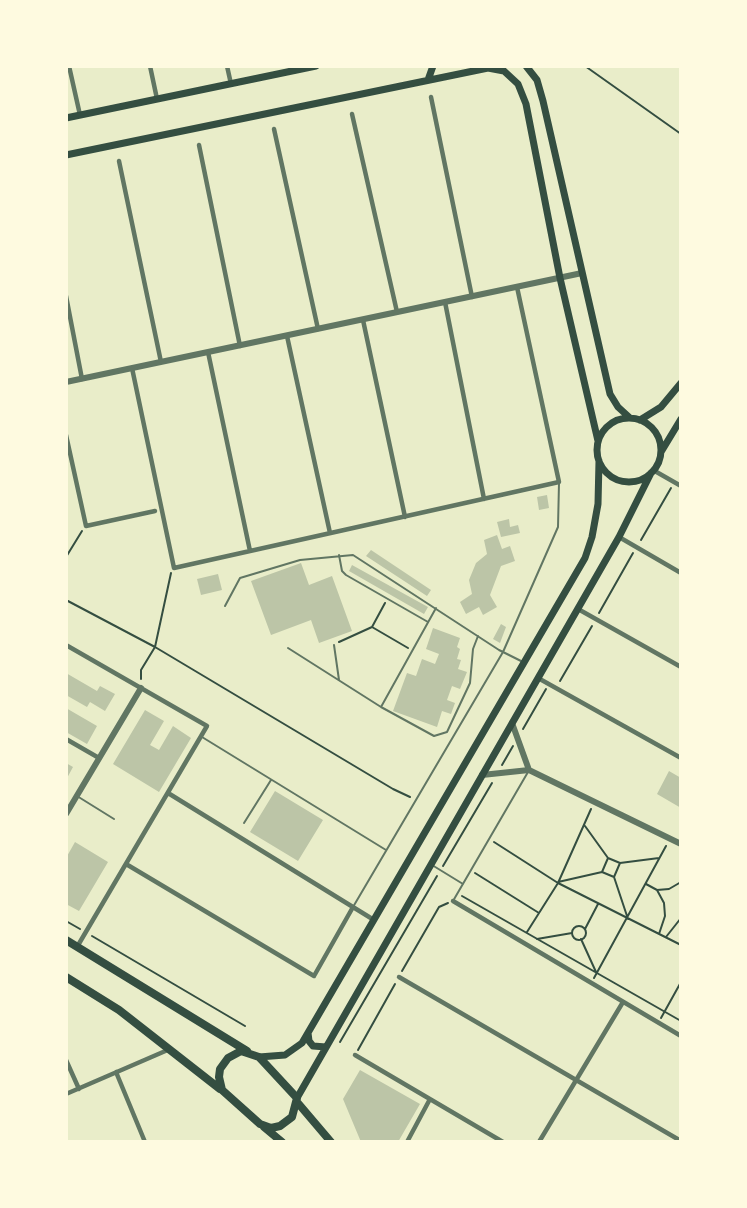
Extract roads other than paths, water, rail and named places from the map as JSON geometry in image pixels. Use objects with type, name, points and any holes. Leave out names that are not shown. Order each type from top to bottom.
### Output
[{"type":"main road","points":[[66,118],[312,66]]},
{"type":"main road","points":[[428,80],[433,66]]},
{"type":"main road","points":[[450,66],[456,75]]},
{"type":"main road","points":[[526,66],[537,80],[540,91],[610,394],[618,407],[630,418]]},
{"type":"main road","points":[[66,155],[488,68],[504,71],[518,84],[526,104],[560,278],[598,441],[598,504],[592,537],[585,558],[308,1033],[292,1052],[278,1057],[259,1057]]},
{"type":"main road","points":[[640,420],[661,407],[681,383]]},
{"type":"main road","points":[[598,441],[610,424],[630,418],[640,420],[648,424],[658,438],[660,454]]},
{"type":"main road","points":[[260,1124],[271,1128],[280,1126],[292,1117],[297,1100],[326,1047],[619,537],[660,454],[681,419]]},
{"type":"main road","points":[[599,461],[612,477],[622,481],[642,478],[652,471]]},
{"type":"main road","points":[[66,940],[259,1057],[331,1142]]},
{"type":"main road","points":[[66,977],[119,1010],[170,1048],[282,1142]]},
{"type":"main road","points":[[308,1033],[309,1041],[313,1046],[326,1047]]},
{"type":"main road","points":[[222,1090],[219,1077],[223,1064],[235,1053],[249,1052]]},
{"type":"street","points":[[69,66],[80,115]]},
{"type":"street","points":[[150,66],[157,99]]},
{"type":"street","points":[[228,66],[231,84]]},
{"type":"street","points":[[431,97],[472,297]]},
{"type":"street","points":[[352,114],[398,312]]},
{"type":"street","points":[[274,129],[318,329]]},
{"type":"street","points":[[199,145],[240,346]]},
{"type":"street","points":[[119,161],[161,362]]},
{"type":"street","points":[[66,382],[582,273]]},
{"type":"street","points":[[132,368],[174,568],[559,482],[517,287]]},
{"type":"street","points":[[66,297],[82,379]]},
{"type":"street","points":[[445,302],[484,499]]},
{"type":"street","points":[[363,320],[405,517]]},
{"type":"street","points":[[287,336],[330,533]]},
{"type":"street","points":[[208,352],[250,551]]},
{"type":"street","points":[[66,435],[86,526],[155,511]]},
{"type":"street","points":[[652,471],[681,486]]},
{"type":"street","points":[[619,537],[681,573]]},
{"type":"street","points":[[578,609],[681,667]]},
{"type":"street","points":[[66,645],[207,726],[77,947]]},
{"type":"street","points":[[538,678],[681,758]]},
{"type":"street","points":[[66,814],[141,688]]},
{"type":"street","points":[[512,723],[529,770]]},
{"type":"street","points":[[66,739],[99,758]]},
{"type":"street","points":[[482,776],[529,770],[681,844]]},
{"type":"street","points":[[168,793],[374,920]]},
{"type":"street","points":[[126,864],[314,976],[353,907]]},
{"type":"street","points":[[453,902],[681,1036]]},
{"type":"street","points":[[399,977],[681,1141]]},
{"type":"street","points":[[539,1142],[623,1002]]},
{"type":"street","points":[[66,1094],[170,1048]]},
{"type":"street","points":[[355,1055],[503,1142]]},
{"type":"street","points":[[66,1060],[79,1089]]},
{"type":"street","points":[[116,1072],[145,1142]]},
{"type":"street","points":[[407,1142],[430,1099]]},
{"type":"lane","points":[[353,907],[503,652],[558,527],[559,482]]},
{"type":"lane","points":[[339,555],[342,571],[346,575],[428,622]]},
{"type":"lane","points":[[225,606],[240,578],[300,561],[353,555],[503,652],[524,663]]},
{"type":"lane","points":[[381,707],[436,608]]},
{"type":"lane","points":[[288,648],[381,707],[434,736],[447,732],[470,683],[473,650],[478,636]]},
{"type":"lane","points":[[334,645],[339,680]]},
{"type":"lane","points":[[201,737],[386,850]]},
{"type":"lane","points":[[453,902],[529,770]]},
{"type":"lane","points":[[244,823],[271,780]]},
{"type":"lane","points":[[76,796],[114,819]]},
{"type":"lane","points":[[431,865],[463,884]]}]
